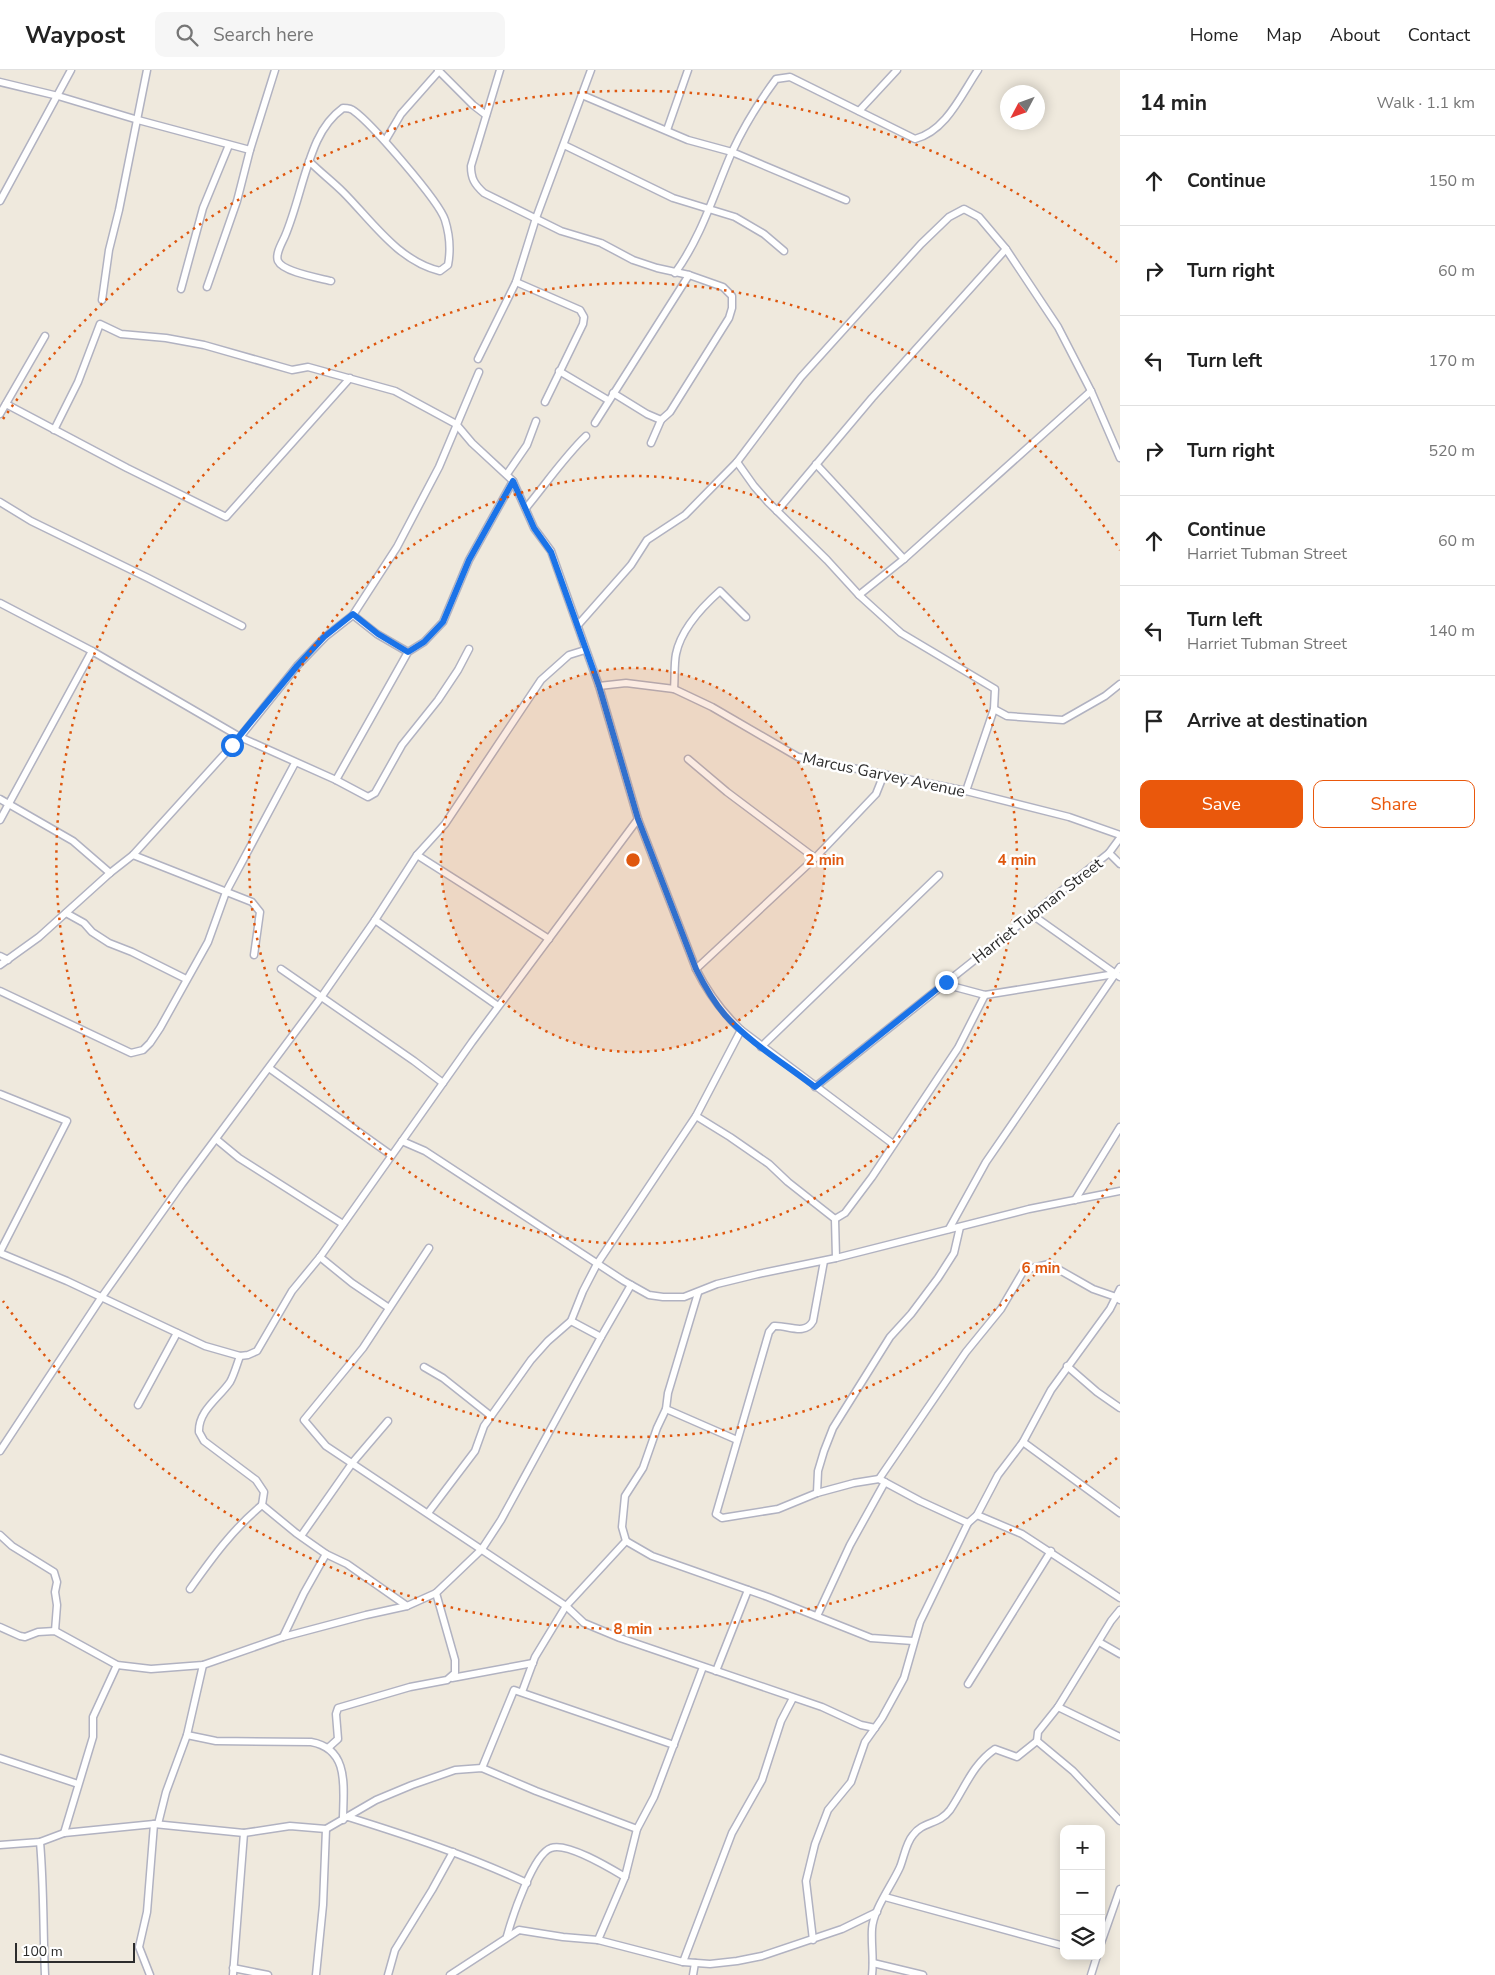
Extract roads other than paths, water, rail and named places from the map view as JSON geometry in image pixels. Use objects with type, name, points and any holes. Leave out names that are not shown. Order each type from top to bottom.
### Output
[{"type":"street","points":[[0,201],[71,70]]},
{"type":"street","points":[[102,300],[109,250],[138,120],[147,70]]},
{"type":"street","points":[[207,287],[237,201],[250,150],[275,70]]},
{"type":"street","points":[[500,70],[471,166],[472,178],[476,186],[484,193],[561,231],[600,243],[633,260],[675,273],[689,275],[723,287],[732,296],[732,308],[729,318],[670,412],[661,420],[651,443]]},
{"type":"street","points":[[478,359],[516,282],[536,218],[591,70]]},
{"type":"street","points":[[667,130],[688,70]]},
{"type":"street","points":[[859,111],[897,70]]},
{"type":"street","points":[[675,273],[688,256],[710,210],[732,152],[756,106],[776,79],[790,77],[915,139],[935,130],[944,121],[978,70]]},
{"type":"street","points":[[384,141],[401,114],[438,71],[472,105],[486,115]]},
{"type":"street","points":[[0,82],[58,96],[250,150]]},
{"type":"street","points":[[582,95],[688,140],[732,152],[846,200]]},
{"type":"street","points":[[310,161],[399,249],[423,267],[440,271],[448,265],[451,247],[445,218],[432,198],[384,141],[354,111],[343,108],[329,122],[318,140],[310,161],[290,223],[277,257],[279,263],[286,269],[331,281]]},
{"type":"street","points":[[564,144],[673,198],[735,218],[764,234],[784,251]]},
{"type":"street","points":[[181,290],[203,208],[229,145]]},
{"type":"street","points":[[578,625],[631,565],[647,540],[685,515],[737,462],[801,377],[921,244],[949,217],[964,209],[979,217],[1006,249],[1058,327],[1091,391],[1120,458]]},
{"type":"street","points":[[777,511],[914,350],[1006,249]]},
{"type":"street","points":[[595,422],[689,275]]},
{"type":"street","points":[[516,282],[580,310],[584,317],[583,324],[544,402]]},
{"type":"street","points":[[54,430],[78,382],[100,324],[121,334],[166,338],[204,345],[292,370],[308,367],[350,378],[395,391],[456,424],[472,443],[513,481],[534,528],[551,552],[599,686],[638,819],[696,969],[706,989],[724,1014],[740,1030],[893,1144]]},
{"type":"street","points":[[0,414],[45,336]]},
{"type":"street","points":[[560,371],[608,400]]},
{"type":"street","points":[[0,965],[66,913],[110,873],[133,856],[240,736],[275,691],[319,642],[353,614],[397,547],[438,467],[469,399],[479,372]]},
{"type":"street","points":[[6,404],[127,468],[226,516],[350,378]]},
{"type":"street","points":[[859,595],[904,559],[1091,391]]},
{"type":"street","points":[[613,393],[647,414],[661,420]]},
{"type":"street","points":[[507,474],[527,445],[536,421]]},
{"type":"street","points":[[526,508],[571,451],[586,436]]},
{"type":"street","points":[[737,462],[754,486],[777,511],[827,560],[859,595],[901,633],[995,689],[994,709],[966,791]]},
{"type":"street","points":[[816,464],[904,559]]},
{"type":"street","points":[[336,780],[408,652],[424,642],[443,622],[469,560],[513,481]]},
{"type":"street","points":[[0,502],[31,521],[242,626]]},
{"type":"street","points":[[674,688],[676,653],[686,631],[703,606],[720,591],[746,617]]},
{"type":"street","points":[[0,603],[92,651],[240,736],[368,796],[375,793],[402,745],[438,700],[458,670],[469,649]]},
{"type":"street","points":[[353,614],[378,634],[408,652]]},
{"type":"street","points":[[0,1452],[101,1298],[322,996],[376,920],[417,855],[445,824],[542,680],[569,655],[585,650]]},
{"type":"street","points":[[0,820],[92,651]]},
{"type":"street","name":"Marcus Garvey Avenue","points":[[599,686],[626,683],[674,688],[712,707],[798,757],[966,791],[1069,817],[1120,837]]},
{"type":"street","points":[[994,709],[1007,716],[1063,720],[1105,696],[1120,684]]},
{"type":"street","points":[[688,759],[727,792],[815,858]]},
{"type":"street","points":[[0,992],[131,1053],[143,1050],[150,1043],[208,942],[226,892],[295,763]]},
{"type":"street","points":[[696,969],[815,858],[876,794],[884,774]]},
{"type":"street","points":[[0,799],[73,841],[110,873]]},
{"type":"street","points":[[0,1094],[67,1121],[0,1252],[158,1322],[205,1346],[240,1356],[248,1356],[262,1345],[292,1291],[320,1257],[498,1006],[638,819]]},
{"type":"street","name":"Harriet Tubman Street","points":[[815,1087],[1109,853],[1120,837]]},
{"type":"street","points":[[1109,853],[1120,864]]},
{"type":"street","points":[[417,855],[549,939]]},
{"type":"street","points":[[133,856],[252,902],[260,912],[254,955]]},
{"type":"street","points":[[762,1047],[939,875]]},
{"type":"street","points":[[66,913],[84,923],[92,932],[108,943],[132,952],[186,980]]},
{"type":"street","points":[[1031,914],[1118,976]]},
{"type":"street","points":[[376,920],[498,1006]]},
{"type":"street","points":[[0,956],[8,960]]},
{"type":"street","points":[[949,1229],[986,1162],[1118,976],[1120,967]]},
{"type":"street","points":[[281,969],[414,1061],[443,1084]]},
{"type":"street","points":[[946,982],[955,987],[985,995],[1118,976]]},
{"type":"street","points":[[835,1220],[845,1213],[958,1048],[985,995]]},
{"type":"street","points":[[428,1513],[474,1451],[484,1426],[532,1360],[548,1341],[571,1321],[583,1291],[597,1264],[696,1116],[740,1030]]},
{"type":"street","points":[[270,1068],[391,1155]]},
{"type":"street","points":[[696,1116],[769,1164],[835,1220],[836,1258]]},
{"type":"street","points":[[1075,1200],[1120,1127]]},
{"type":"street","points":[[216,1139],[240,1158],[343,1224]]},
{"type":"street","points":[[402,1141],[425,1152],[631,1285],[649,1294],[663,1297],[684,1297],[733,1280],[824,1261],[949,1229],[1120,1191]]},
{"type":"street","points":[[817,1493],[818,1471],[833,1428],[890,1337],[911,1314],[954,1253],[960,1227]]},
{"type":"street","points":[[429,1248],[363,1348],[304,1420],[326,1446],[353,1462],[566,1606],[584,1623],[620,1638],[822,1708],[861,1725],[875,1728]]},
{"type":"street","points":[[320,1257],[352,1283],[389,1308]]},
{"type":"street","points":[[824,1261],[810,1326],[803,1330],[774,1326],[769,1332],[716,1514],[722,1518],[778,1509],[817,1493],[854,1483],[882,1481],[920,1502],[968,1523]]},
{"type":"street","points":[[817,1616],[882,1481],[966,1352],[1001,1309],[1024,1270],[1049,1264],[1092,1288],[1118,1298]]},
{"type":"street","points":[[0,1627],[25,1637],[38,1632],[55,1631],[117,1665],[151,1669],[203,1665],[283,1637],[407,1606],[436,1593],[482,1549],[505,1514],[631,1285]]},
{"type":"street","points":[[813,1940],[806,1881],[815,1844],[828,1810],[851,1782],[865,1742],[904,1678],[914,1641],[931,1597],[968,1523],[977,1515],[998,1475],[1023,1442],[1051,1390],[1067,1366],[1118,1298],[1120,1289]]},
{"type":"street","points":[[698,1293],[668,1393],[666,1408],[643,1468],[625,1496],[622,1527],[626,1540],[652,1556],[748,1590],[871,1638],[914,1641]]},
{"type":"street","points":[[571,1321],[601,1337]]},
{"type":"street","points":[[138,1404],[178,1333]]},
{"type":"street","points":[[190,1589],[224,1542],[245,1519],[262,1505],[264,1492],[260,1485],[204,1441],[198,1432],[200,1421],[214,1400],[230,1382],[240,1356]]},
{"type":"street","points":[[1067,1366],[1097,1392],[1120,1408]]},
{"type":"street","points":[[424,1367],[443,1378],[491,1416]]},
{"type":"street","points":[[666,1408],[737,1440]]},
{"type":"street","points":[[301,1536],[353,1462],[388,1421]]},
{"type":"street","points":[[1023,1442],[1120,1513]]},
{"type":"street","points":[[262,1505],[326,1554],[347,1564],[407,1606]]},
{"type":"street","points":[[977,1515],[1022,1534],[1051,1551],[1120,1598]]},
{"type":"street","points":[[0,1535],[12,1546],[54,1572],[58,1582],[55,1592],[57,1605],[55,1631]]},
{"type":"street","points":[[522,1692],[533,1663],[566,1606],[626,1540]]},
{"type":"street","points":[[968,1684],[1051,1551]]},
{"type":"street","points":[[283,1637],[304,1593],[326,1554]]},
{"type":"street","points":[[716,1671],[748,1590]]},
{"type":"street","points":[[436,1593],[455,1660],[455,1673],[452,1678]]},
{"type":"street","points":[[872,1975],[872,1928],[877,1912],[913,1835],[925,1825],[941,1820],[984,1757],[995,1750],[1017,1757],[1037,1741],[1038,1732],[1058,1707],[1111,1621],[1120,1610]]},
{"type":"street","points":[[1099,1642],[1120,1654]]},
{"type":"street","points":[[328,1748],[338,1739],[336,1714],[338,1708],[410,1687],[533,1663]]},
{"type":"street","points":[[64,1833],[93,1737],[93,1716],[117,1665]]},
{"type":"street","points":[[150,1975],[139,1948],[147,1912],[156,1824],[187,1735],[203,1665]]},
{"type":"street","points":[[598,1940],[624,1877],[637,1829],[654,1797],[703,1667]]},
{"type":"street","points":[[482,1768],[512,1692],[516,1690],[674,1745]]},
{"type":"street","points":[[683,1962],[732,1833],[762,1780],[781,1721],[793,1698]]},
{"type":"street","points":[[1058,1707],[1120,1737]]},
{"type":"street","points":[[187,1735],[216,1741],[311,1742],[328,1748],[336,1756],[342,1767],[346,1819]]},
{"type":"street","points":[[1037,1741],[1073,1771],[1120,1821]]},
{"type":"street","points":[[0,1758],[78,1784]]},
{"type":"street","points":[[0,1845],[40,1842],[64,1833],[156,1824],[244,1833],[290,1826],[326,1829],[376,1800],[437,1775],[455,1770],[482,1768],[536,1791],[637,1829]]},
{"type":"street","points":[[346,1819],[453,1852],[484,1863],[527,1883]]},
{"type":"street","points":[[316,1975],[323,1906],[326,1829]]},
{"type":"street","points":[[244,1833],[233,1971],[268,1975]]},
{"type":"street","points":[[40,1842],[44,1883],[42,1914],[45,1975]]},
{"type":"street","points":[[507,1936],[514,1910],[527,1883],[542,1853],[550,1848],[558,1847],[580,1853],[624,1877]]},
{"type":"street","points":[[388,1975],[395,1950],[453,1852]]},
{"type":"street","points":[[1105,1932],[1120,1889]]},
{"type":"street","points":[[885,1897],[1060,1945]]},
{"type":"street","points":[[450,1975],[513,1932],[522,1930],[563,1937],[598,1940],[683,1962],[710,1964],[737,1961],[769,1954],[802,1941],[813,1940],[842,1929],[877,1912]]},
{"type":"street","points":[[1091,1975],[1096,1960]]},
{"type":"street","points":[[693,1975],[695,1963]]},
{"type":"street","points":[[873,1963],[923,1975]]}]
